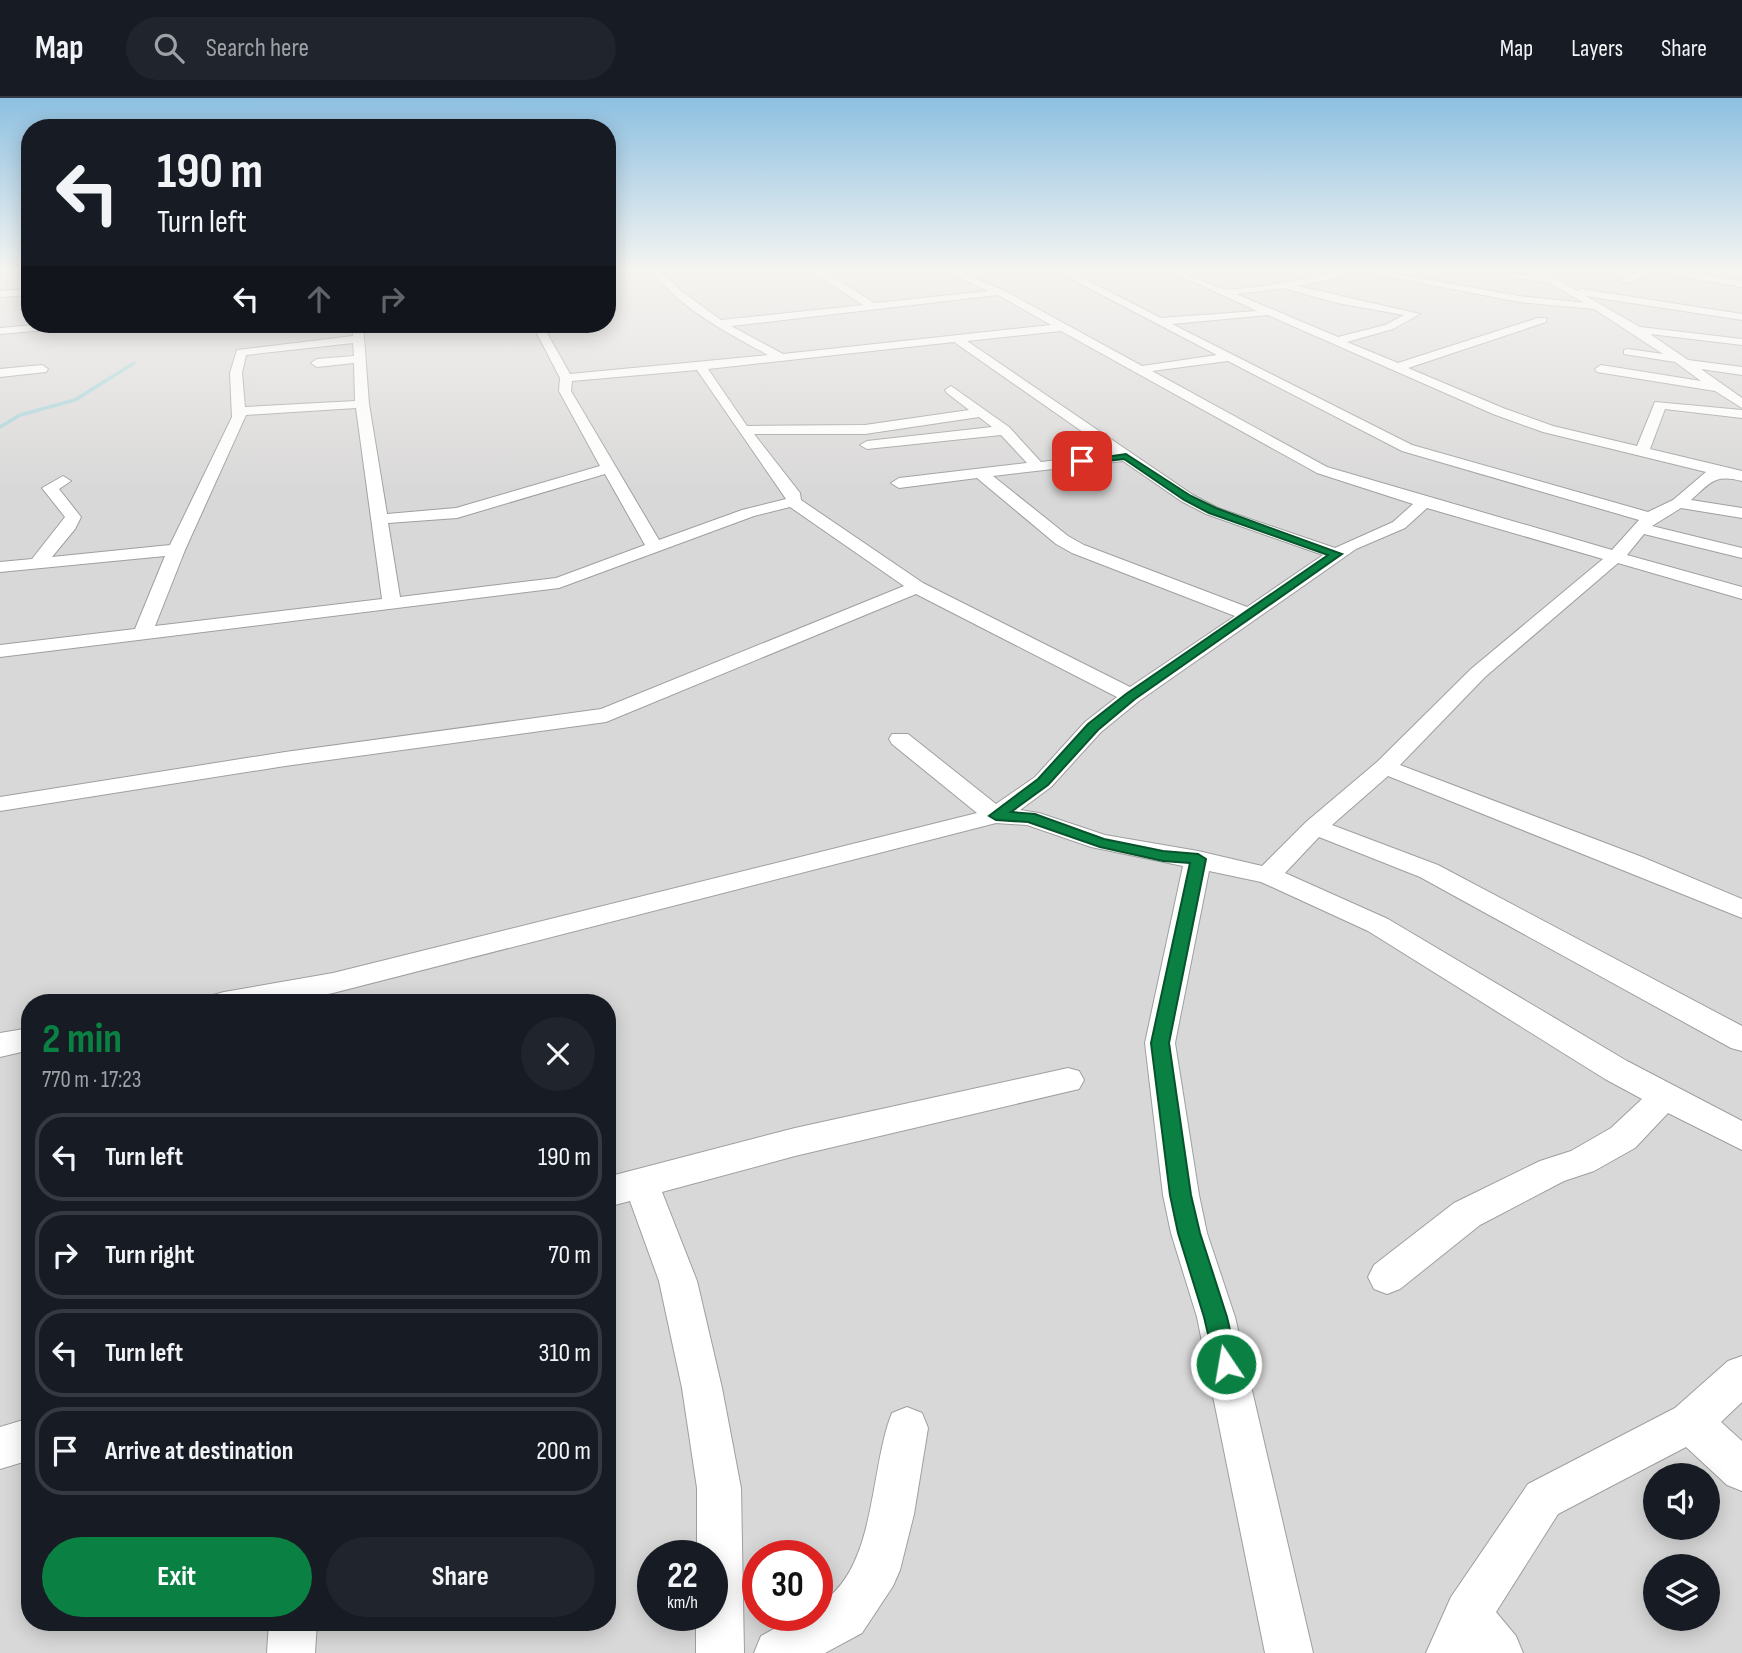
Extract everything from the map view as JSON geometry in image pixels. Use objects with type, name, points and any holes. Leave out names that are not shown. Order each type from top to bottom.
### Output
[{"type":"street","points":[[142,635],[176,551],[239,413],[236,373],[241,352],[283,345]]},
{"type":"street","points":[[359,345],[362,404],[392,604]]},
{"type":"street","points":[[548,345],[566,378],[565,391],[654,547]]},
{"type":"street","points":[[757,345],[780,357]]},
{"type":"street","points":[[566,378],[895,345]]},
{"type":"street","points":[[965,345],[1187,498],[1212,510],[1336,554]]},
{"type":"street","points":[[1097,345],[1314,466],[1424,502],[1742,593]]},
{"type":"street","points":[[1207,345],[1407,448],[1742,553]]},
{"type":"street","points":[[1345,345],[1498,411],[1548,429],[1742,476]]},
{"type":"street","points":[[1398,367],[1467,345]]},
{"type":"street","points":[[1659,345],[1742,404]]},
{"type":"street","points":[[1628,352],[1742,371]]},
{"type":"street","points":[[1143,369],[1231,357]]},
{"type":"street","points":[[317,363],[360,359]]},
{"type":"street","points":[[699,366],[743,430],[794,496],[793,502]]},
{"type":"street","points":[[0,373],[42,369]]},
{"type":"street","points":[[1601,369],[1717,387]]},
{"type":"street","points":[[951,390],[1004,430],[1038,467]]},
{"type":"street","points":[[239,413],[362,404]]},
{"type":"street","points":[[1642,453],[1660,405],[1742,414]]},
{"type":"street","points":[[743,430],[830,431],[885,427],[948,415],[983,413]]},
{"type":"street","points":[[856,446],[1004,430]]},
{"type":"street","points":[[830,431],[833,443],[838,446]]},
{"type":"street","points":[[899,483],[1126,456]]},
{"type":"street","points":[[380,519],[457,513],[610,468]]},
{"type":"street","points":[[1268,874],[1315,827],[1385,766],[1478,673],[1615,558],[1646,524],[1679,503],[1709,476],[1719,472]]},
{"type":"street","points":[[981,474],[1062,540],[1078,549],[1250,615]]},
{"type":"street","points":[[38,563],[69,526],[73,517],[50,488],[63,481]]},
{"type":"street","points":[[0,651],[559,583],[748,513],[793,502],[917,587],[1131,696]]},
{"type":"street","points":[[996,816],[1043,782],[1093,727],[1131,696],[1350,545],[1399,525],[1424,502]]},
{"type":"street","points":[[1679,503],[1742,513]]},
{"type":"street","points":[[0,567],[176,551]]},
{"type":"street","points":[[0,804],[285,759],[606,715],[917,587]]},
{"type":"street","points":[[900,739],[996,816]]},
{"type":"street","points":[[1385,766],[1633,863],[1742,909]]},
{"type":"street","points":[[332,993],[996,816],[1030,818],[1100,842],[1268,874],[1378,925],[1581,1049],[1742,1137]]},
{"type":"street","points":[[1315,827],[1429,872],[1742,1040]]},
{"type":"street","points":[[1198,859],[1160,1043],[1186,1220],[1216,1317],[1289,1653]]},
{"type":"street","points":[[0,1045],[21,1041]]},
{"type":"street","points":[[720,1653],[719,1488],[702,1388],[678,1280],[624,1187],[795,1142],[1068,1080]]},
{"type":"street","points":[[1387,1277],[1467,1214],[1552,1171],[1582,1161],[1623,1138],[1665,1096]]},
{"type":"street","points":[[1499,1653],[1459,1633],[1543,1499],[1689,1423],[1742,1375]]},
{"type":"street","points":[[1689,1423],[1742,1470]]},
{"type":"street","points":[[778,1653],[845,1616],[877,1570],[892,1514],[907,1428]]},
{"type":"street","points":[[0,1448],[21,1442]]},
{"type":"street","points":[[291,1653],[292,1631]]},
{"type":"shaded area","points":[[0,345],[1742,345],[1742,1653],[0,1653]]},
{"type":"waterway","points":[[0,427],[20,415],[75,400],[134,363]]},
{"type":"route","points":[[1082,461],[1126,456],[1187,498],[1212,510],[1336,554],[1131,696],[1093,727],[1043,782],[996,816],[1030,818],[1100,842],[1163,856],[1198,859],[1160,1043],[1181,1195],[1189,1233],[1216,1317],[1226,1364]]}]
